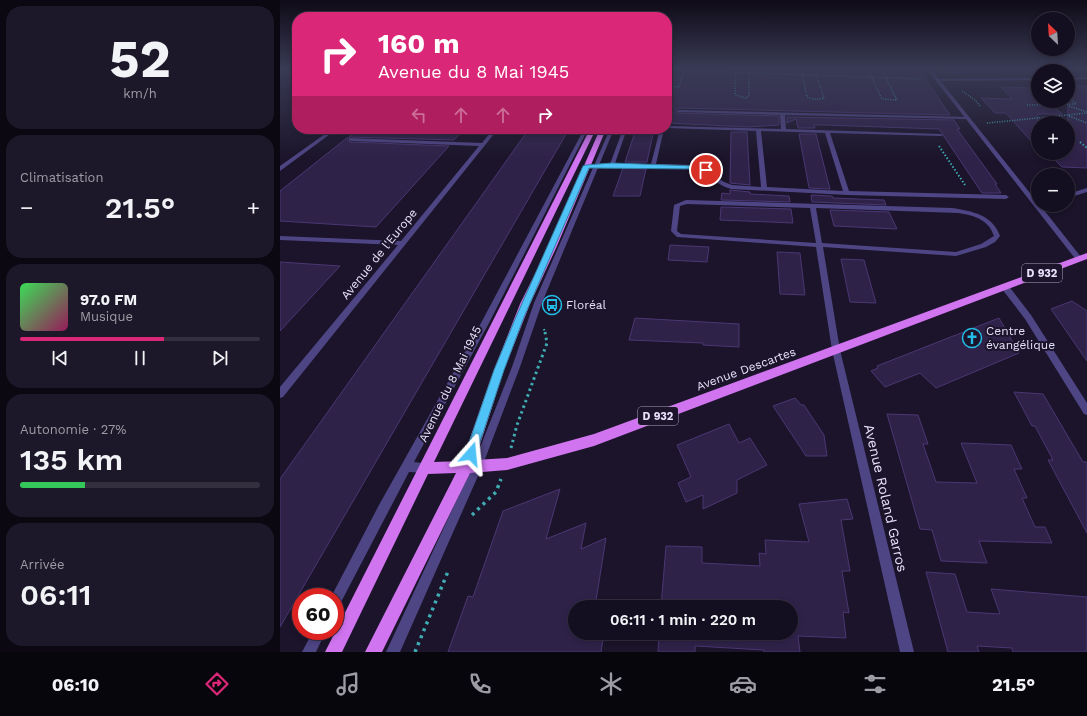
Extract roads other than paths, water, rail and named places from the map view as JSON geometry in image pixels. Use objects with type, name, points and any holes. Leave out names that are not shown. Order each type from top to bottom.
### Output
[{"type":"main road","name":"Avenue du 8 Mai 1945","points":[[333,652],[426,468],[591,134]]},
{"type":"main road","points":[[373,652],[471,467],[499,370],[522,312],[601,134]]},
{"type":"main road","name":"Avenue Descartes","points":[[426,468],[508,464],[594,440],[1083,258]]},
{"type":"street","points":[[951,98],[1031,198]]},
{"type":"street","points":[[679,111],[966,118]]},
{"type":"street","points":[[782,113],[784,130]]},
{"type":"street","points":[[672,126],[940,136]]},
{"type":"street","points":[[758,129],[764,189]]},
{"type":"street","points":[[827,131],[847,193]]},
{"type":"street","points":[[280,169],[328,134]]},
{"type":"street","name":"Avenue de l'Europe","points":[[280,394],[492,134]]},
{"type":"street","points":[[342,588],[406,467],[485,323],[583,134]]},
{"type":"street","points":[[394,652],[471,467],[516,367],[538,303],[610,134]]},
{"type":"street","points":[[612,165],[623,134]]},
{"type":"street","points":[[653,166],[661,134]]},
{"type":"street","points":[[350,139],[483,145]]},
{"type":"street","points":[[586,166],[612,165],[696,167],[706,170],[723,185],[730,187],[847,193],[1006,197]]},
{"type":"street","points":[[1075,194],[1087,190]]},
{"type":"street","points":[[681,203],[813,205],[957,211],[975,215],[986,220],[996,230],[997,236],[992,242],[977,249],[956,254],[679,236],[674,231],[677,205],[681,203]]},
{"type":"street","name":"Avenue Roland Garros","points":[[813,205],[836,350],[907,652]]},
{"type":"street","points":[[1043,212],[1083,258]]},
{"type":"street","points":[[280,238],[403,243]]},
{"type":"street","points":[[1006,287],[1028,317],[1087,411]]},
{"type":"street","name":"Avenue Descartes","points":[[406,467],[426,468]]},
{"type":"street","points":[[309,652],[315,640]]},
{"type":"place","name":"Floréal","points":[[552,305]]},
{"type":"place","name":"Centre évangélique","points":[[972,338]]}]
